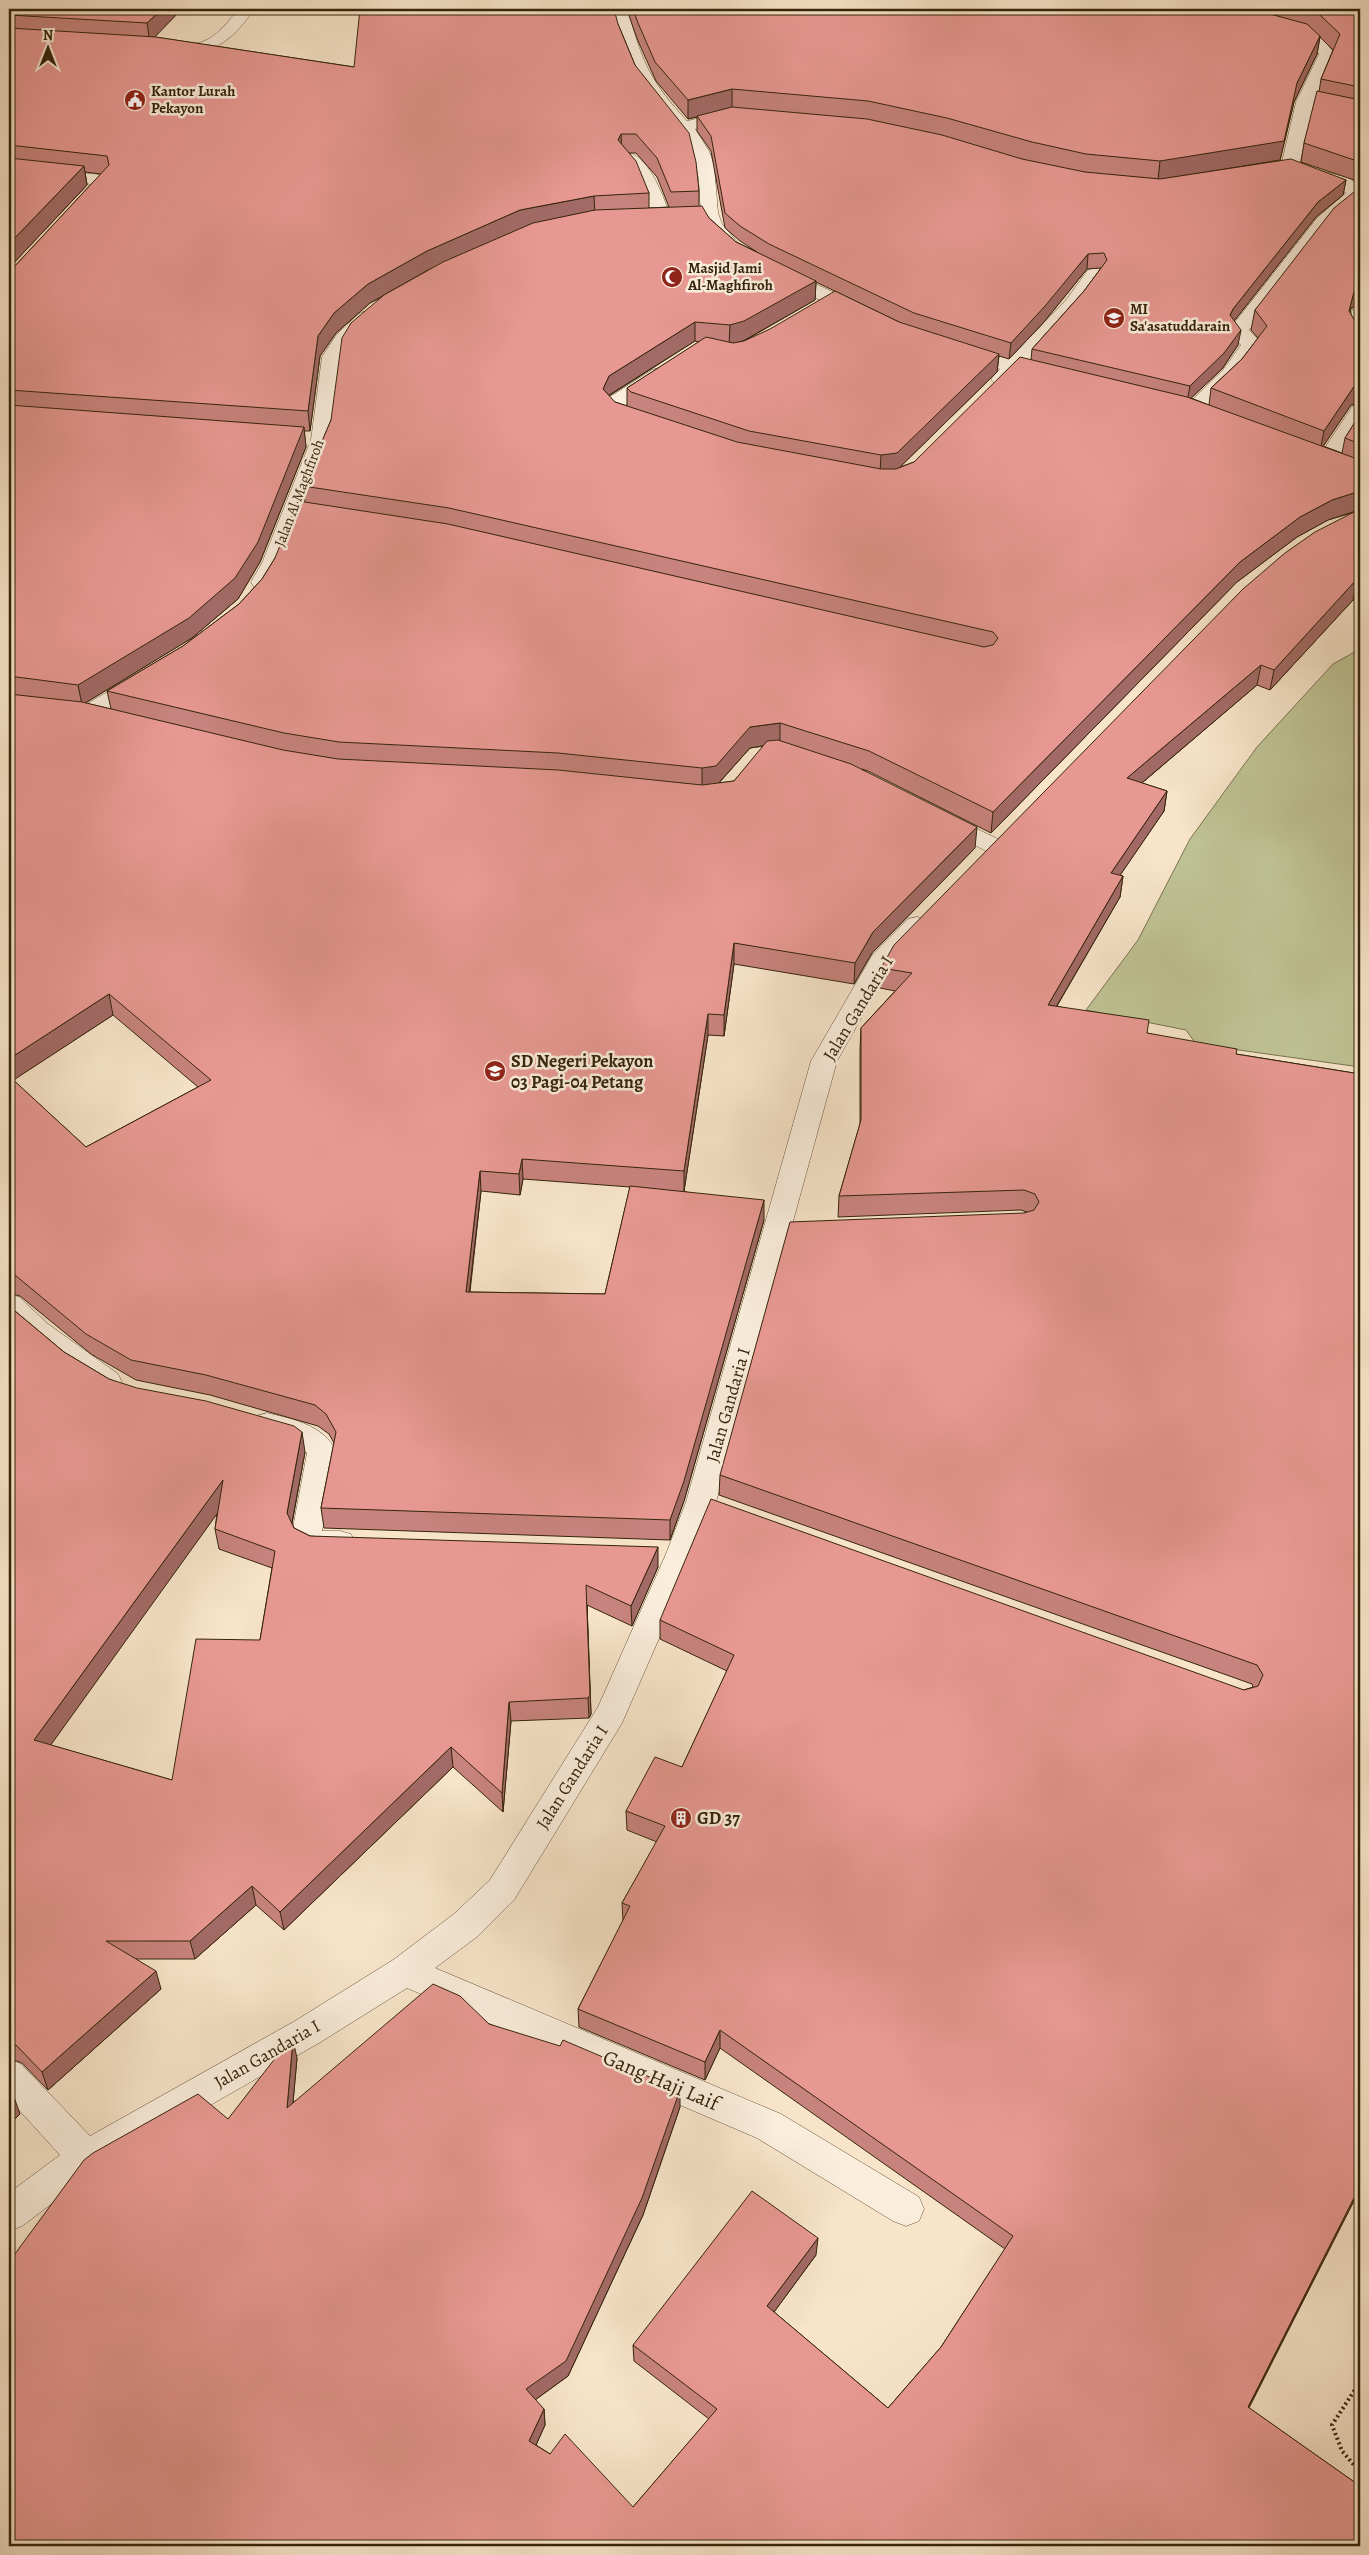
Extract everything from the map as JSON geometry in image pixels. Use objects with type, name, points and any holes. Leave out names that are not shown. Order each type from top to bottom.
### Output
[{"type":"street","points":[[155,49],[204,48],[228,34],[246,9]]},
{"type":"street","points":[[617,12],[646,83],[684,127],[700,151],[704,165],[678,218]]},
{"type":"street","points":[[1192,411],[1230,374],[1252,344],[1240,334],[1239,330],[1323,222],[1356,194],[1353,188],[1346,184],[1282,167],[1305,102],[1327,54],[1322,45],[1313,37],[1274,27]]},
{"type":"street","points":[[1305,102],[1323,106]]},
{"type":"street","points":[[684,127],[732,115],[755,116]]},
{"type":"street","points":[[629,158],[678,218],[715,231],[732,247],[747,256]]},
{"type":"street","points":[[9,170],[102,180],[102,183],[69,217]]},
{"type":"street","points":[[769,268],[826,304],[879,321]]},
{"type":"street","points":[[985,395],[1073,304],[1095,274]]},
{"type":"street","name":"Jalan Al Maghfiroh","points":[[252,597],[273,564],[300,514],[312,439],[332,357],[344,338],[361,322],[386,304]]},
{"type":"street","points":[[1360,312],[1357,331],[1360,336]]},
{"type":"street","points":[[950,348],[1012,368],[1069,381]]},
{"type":"street","points":[[661,428],[623,416],[615,408],[615,405],[616,401],[672,366]]},
{"type":"street","points":[[1173,406],[1210,418]]},
{"type":"street","points":[[1325,461],[1360,410]]},
{"type":"street","points":[[112,720],[76,713],[160,671]]},
{"type":"street","points":[[920,808],[985,855],[1015,824]]},
{"type":"street","name":"Jalan Gandaria I","points":[[9,2214],[86,2156],[307,2032],[405,1971],[466,1925],[502,1890],[611,1714],[682,1554],[714,1507],[789,1230],[824,1061],[882,960],[938,904]]},
{"type":"street","points":[[9,1304],[38,1331],[106,1381],[133,1393]]},
{"type":"street","points":[[242,1418],[306,1435],[317,1443],[322,1452],[307,1533],[308,1538],[314,1542],[364,1544]]},
{"type":"street","points":[[652,1553],[682,1554]]},
{"type":"street","name":"Gang Haji Laif","points":[[405,1971],[769,2126],[906,2209]]},
{"type":"street","points":[[9,2076],[86,2156]]},
{"type":"path","points":[[1360,2382],[1332,2425],[1335,2438],[1352,2467],[1360,2472]]},
{"type":"green space","points":[[1360,649],[1360,1067],[1196,1044],[1186,1030],[1086,1010],[1138,940],[1190,839],[1257,747],[1333,664]]},
{"type":"building","points":[[9,9],[162,9],[147,23],[9,15]]},
{"type":"building","points":[[360,9],[614,9],[618,24],[635,65],[689,133],[696,162],[699,191],[671,192],[657,158],[636,134],[621,134],[618,140],[636,161],[649,193],[594,196],[520,210],[427,251],[368,284],[334,313],[318,336],[308,411],[9,390],[9,268],[14,267],[109,165],[107,156],[9,145],[9,28],[156,37],[354,67]]},
{"type":"building","points":[[633,9],[1267,9],[1270,14],[1307,24],[1320,36],[1297,83],[1284,141],[1160,161],[1086,154],[1032,142],[947,118],[868,101],[732,89],[688,100],[655,62]]},
{"type":"building","points":[[1305,9],[1360,9],[1360,87],[1321,79],[1340,34],[1320,15]]},
{"type":"building","points":[[1317,91],[1360,100],[1360,162],[1304,143]]},
{"type":"building","points":[[732,107],[867,119],[942,135],[1022,159],[1085,172],[1160,179],[1291,159],[1346,180],[1318,202],[1233,309],[1230,315],[1241,330],[1224,353],[1190,386],[1032,349],[1084,291],[1107,260],[1104,253],[1088,254],[1045,306],[1011,343],[914,313],[769,244],[740,226],[725,213],[711,136],[697,116]]},
{"type":"building","points":[[9,158],[84,166],[9,244]]},
{"type":"building","points":[[1360,187],[1360,286],[1355,288],[1349,311],[1355,321],[1360,323],[1360,384],[1355,385],[1324,431],[1211,388],[1242,359],[1267,326],[1255,310],[1334,208]]},
{"type":"building","points":[[702,206],[709,218],[736,242],[816,281],[744,321],[730,325],[695,322],[609,376],[603,389],[615,402],[737,442],[881,469],[896,469],[914,462],[1020,357],[1187,397],[1360,460],[1360,491],[1332,500],[1300,517],[1240,562],[993,812],[869,751],[780,723],[750,727],[716,766],[702,768],[558,753],[339,742],[284,733],[107,691],[183,646],[239,604],[262,579],[275,558],[298,501],[448,524],[984,647],[993,645],[998,638],[993,632],[449,508],[303,486],[331,420],[342,338],[351,323],[384,295],[443,262],[533,223],[595,210]]},
{"type":"building","points":[[835,291],[899,322],[999,354],[897,453],[881,455],[749,431],[631,392],[627,388],[706,337],[733,343],[744,341],[770,329]]},
{"type":"building","points":[[9,405],[304,427],[258,542],[235,578],[189,618],[78,685],[9,676]]},
{"type":"building","points":[[1360,414],[1360,444],[1345,438]]},
{"type":"building","points":[[1360,509],[1360,581],[1357,579],[1274,670],[1261,665],[1127,778],[1167,791],[1111,873],[1123,876],[1048,1005],[1149,1020],[1147,1033],[1237,1049],[1236,1054],[1360,1074],[1360,2186],[1248,2407],[1360,2486],[1360,2546],[9,2546],[9,2262],[84,2160],[93,2153],[198,2094],[228,2119],[287,2043],[293,2040],[287,2108],[433,1984],[460,1996],[489,2024],[560,2046],[563,2040],[680,2090],[642,2198],[566,2361],[526,2389],[544,2409],[529,2441],[550,2454],[565,2434],[633,2507],[717,2409],[633,2345],[752,2191],[818,2238],[767,2306],[888,2408],[941,2347],[1013,2236],[720,2030],[705,2062],[578,2009],[630,1906],[622,1903],[665,1826],[626,1811],[655,1757],[682,1767],[734,1655],[660,1620],[711,1499],[1244,1690],[1258,1686],[1263,1675],[1257,1665],[720,1475],[790,1222],[1024,1213],[1034,1210],[1039,1202],[1035,1194],[1024,1190],[839,1196],[861,1120],[861,1028],[912,973],[881,968],[894,945],[1243,589],[1285,553],[1315,532]]},
{"type":"building","points":[[9,694],[82,702],[283,750],[338,759],[558,770],[702,785],[734,781],[767,741],[778,740],[851,764],[977,827],[873,932],[855,963],[734,943],[724,1015],[708,1014],[684,1171],[522,1159],[519,1174],[480,1171],[466,1292],[605,1294],[630,1186],[764,1200],[684,1481],[670,1520],[321,1508],[336,1432],[326,1414],[315,1405],[206,1375],[131,1360],[86,1334],[15,1275],[9,1274],[9,1076],[86,1147],[211,1080],[109,994],[9,1059]]},
{"type":"building","points":[[9,1306],[64,1352],[109,1379],[137,1388],[206,1401],[294,1426],[302,1432],[287,1513],[294,1528],[310,1536],[658,1547],[631,1606],[586,1585],[590,1695],[588,1698],[509,1702],[502,1793],[451,1747],[280,1912],[252,1886],[190,1941],[106,1941],[156,1971],[42,2072],[16,2045],[9,2043]],"holes":[[[223,1480],[215,1529],[275,1551],[260,1640],[196,1639],[172,1780],[34,1740]]]},
{"type":"building","points":[[9,2091],[14,2097],[9,2101]]},
{"type":"place","name":"Kantor Lurah Pekayon","points":[[135,100]]},
{"type":"place","name":"Masjid Jami Al-Maghfiroh","points":[[672,277]]},
{"type":"place","name":"MI Sa'asatuddarain","points":[[1114,318]]},
{"type":"place","name":"SD Negeri Pekayon 03 Pagi-04 Petang","points":[[495,1071]]},
{"type":"place","name":"GD 37","points":[[681,1818]]}]
